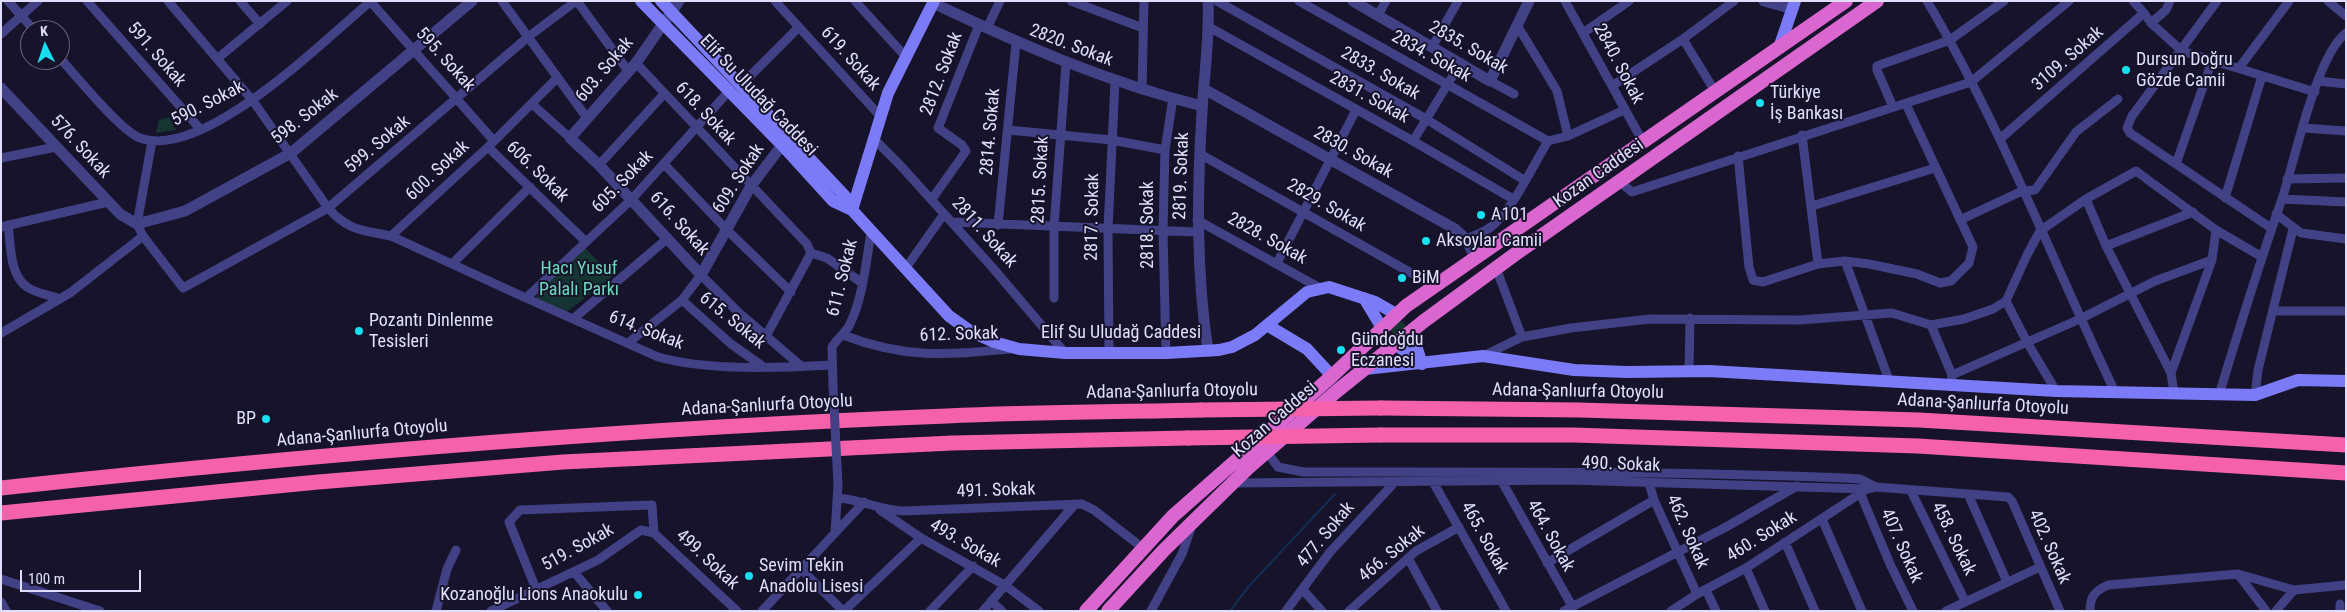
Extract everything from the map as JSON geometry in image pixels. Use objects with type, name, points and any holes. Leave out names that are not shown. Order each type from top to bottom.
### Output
[{"type":"highway","name":"Kozan Caddesi","points":[[1086,611],[1173,516],[1332,376],[1390,320],[1475,257],[1716,93],[1846,1]]},
{"type":"highway","name":"Kozan Caddesi","points":[[1108,611],[1193,520],[1232,483],[1266,452],[1395,344],[1496,268],[1877,1]]},
{"type":"highway","points":[[1395,344],[1388,340],[1390,320],[1409,320],[1412,333]]},
{"type":"highway","name":"Adana-Şanlıurfa Otoyolu","points":[[1,488],[318,456],[687,430],[948,416],[1201,410],[1381,408],[1579,410],[1919,420],[2346,445]]},
{"type":"highway","points":[[1,513],[318,482],[563,462],[952,443],[1188,438],[1380,435],[1573,435],[1918,446],[2346,473]]},
{"type":"main road","name":"Elif Su Uludağ Caddesi","points":[[641,1],[782,144],[833,201],[852,210]]},
{"type":"main road","name":"Elif Su Uludağ Caddesi","points":[[661,1],[845,196],[852,210],[905,269],[959,324],[994,342],[1019,349],[1065,353],[1109,354],[1208,351],[1242,342],[1267,325],[1300,296],[1320,288]]},
{"type":"main road","points":[[852,210],[880,117],[905,56],[934,2]]},
{"type":"main road","points":[[1779,48],[1794,5]]},
{"type":"main road","points":[[1320,288],[1339,289],[1364,298],[1390,320]]},
{"type":"main road","points":[[1364,298],[1390,320]]},
{"type":"main road","points":[[1267,325],[1307,349],[1332,376]]},
{"type":"main road","points":[[1412,333],[1422,364]]},
{"type":"main road","points":[[1395,344],[1422,364]]},
{"type":"main road","points":[[1365,369],[1483,356],[1574,370],[1627,372],[1689,370],[1889,380],[1951,380],[2056,391],[2219,395],[2255,395],[2298,380],[2346,381]]},
{"type":"street","points":[[8,1],[25,20]]},
{"type":"street","points":[[1,34],[38,1]]},
{"type":"street","name":"591. Sokak","points":[[87,1],[201,130]]},
{"type":"street","points":[[168,1],[253,101],[328,208],[345,224],[391,236]]},
{"type":"street","points":[[240,1],[260,24]]},
{"type":"street","points":[[218,58],[287,1]]},
{"type":"street","name":"590. Sokak","points":[[70,69],[124,128],[140,138],[152,141],[176,139],[201,130],[253,101],[371,1]]},
{"type":"street","name":"595. Sokak","points":[[371,1],[458,99],[491,144]]},
{"type":"street","name":"598. Sokak","points":[[137,224],[185,211],[291,153],[472,1]]},
{"type":"street","points":[[502,1],[587,118]]},
{"type":"street","name":"599. Sokak","points":[[143,236],[183,288],[328,208],[458,99],[528,37],[577,1]]},
{"type":"street","name":"618. Sokak","points":[[577,1],[632,67],[664,94],[696,127],[807,244],[811,253]]},
{"type":"street","name":"603. Sokak","points":[[570,138],[632,67],[665,24],[679,1]]},
{"type":"street","name":"619. Sokak","points":[[775,1],[880,117]]},
{"type":"street","points":[[983,27],[1000,1]]},
{"type":"street","points":[[1071,1],[1143,28]]},
{"type":"street","points":[[1142,90],[1144,1]]},
{"type":"street","name":"2819. Sokak","points":[[1208,1],[1210,27],[1202,106],[1197,220],[1199,282],[1208,351]]},
{"type":"street","name":"2833. Sokak","points":[[1217,1],[1426,119],[1524,180]]},
{"type":"street","name":"2834. Sokak","points":[[1299,1],[1548,141]]},
{"type":"street","name":"2835. Sokak","points":[[1353,1],[1514,94]]},
{"type":"street","points":[[1378,15],[1386,1]]},
{"type":"street","points":[[1432,47],[1458,1]]},
{"type":"street","points":[[1490,80],[1529,1]]},
{"type":"street","name":"2840. Sokak","points":[[1565,1],[1584,32],[1624,110],[1643,142]]},
{"type":"street","points":[[1584,32],[1629,1]]},
{"type":"street","points":[[1612,86],[1683,39],[1734,1]]},
{"type":"street","points":[[1764,1],[1794,5]]},
{"type":"street","points":[[1927,1],[1950,40],[2000,139],[2040,231],[2115,392]]},
{"type":"street","points":[[1893,108],[1877,70],[1878,66],[1950,40],[2004,1]]},
{"type":"street","points":[[1620,182],[1632,192],[1802,135],[1906,104],[1971,82],[2069,1]]},
{"type":"street","points":[[2133,1],[2151,24],[2182,51],[2314,92]]},
{"type":"street","points":[[2151,24],[2166,10],[2170,1]]},
{"type":"street","points":[[2217,1],[2182,51],[2132,116],[2127,128],[2176,164],[2271,228]]},
{"type":"street","points":[[2239,68],[2289,1]]},
{"type":"street","points":[[2328,1],[2346,16]]},
{"type":"street","name":"2820. Sokak","points":[[934,2],[1016,43],[1066,63],[1116,82],[1202,106]]},
{"type":"street","points":[[861,3],[905,56]]},
{"type":"street","name":"3109. Sokak","points":[[2000,139],[2144,13]]},
{"type":"street","points":[[1517,24],[1557,91],[1568,136]]},
{"type":"street","points":[[741,85],[799,27]]},
{"type":"street","name":"2812. Sokak","points":[[932,200],[965,156],[965,148],[938,128],[983,27]]},
{"type":"street","name":"2831. Sokak","points":[[1210,27],[1356,110],[1413,140],[1513,199]]},
{"type":"street","points":[[2219,395],[2314,92],[2328,56],[2346,33]]},
{"type":"street","points":[[1683,39],[1716,93]]},
{"type":"street","name":"2814. Sokak","points":[[998,225],[1016,43]]},
{"type":"street","points":[[2176,164],[2212,61]]},
{"type":"street","name":"2815. Sokak","points":[[1054,298],[1054,227],[1066,63]]},
{"type":"street","points":[[1413,140],[1460,64]]},
{"type":"street","points":[[2225,198],[2262,76]]},
{"type":"street","name":"600. Sokak","points":[[391,236],[491,144],[557,78]]},
{"type":"street","points":[[2318,81],[2346,84]]},
{"type":"street","name":"2817. Sokak","points":[[1109,354],[1108,229],[1116,82]]},
{"type":"street","name":"2830. Sokak","points":[[1204,89],[1455,229],[1466,239],[1475,257]]},
{"type":"street","name":"576. Sokak","points":[[2,90],[108,202],[128,220],[137,224]]},
{"type":"street","name":"605. Sokak","points":[[526,298],[632,199],[729,91]]},
{"type":"street","points":[[599,165],[664,94]]},
{"type":"street","name":"2818. Sokak","points":[[1166,353],[1163,230],[1165,150],[1173,98]]},
{"type":"street","points":[[1960,220],[2022,191],[2035,190],[2076,132],[2118,99]]},
{"type":"street","name":"616. Sokak","points":[[532,104],[599,165],[701,274],[766,336],[801,366]]},
{"type":"street","points":[[1738,156],[1750,277],[1753,280],[1763,282],[1818,264],[1845,262],[1869,264],[1917,274],[1940,283],[1950,281],[1969,263],[1973,247],[1906,104]]},
{"type":"street","points":[[1277,263],[1356,110]]},
{"type":"street","points":[[1466,239],[1490,227],[1513,199],[1548,141],[1568,136],[1624,110]]},
{"type":"street","points":[[2303,128],[2346,131]]},
{"type":"street","points":[[1008,130],[1112,140],[1165,150]]},
{"type":"street","points":[[1802,135],[1818,264]]},
{"type":"street","name":"2811. Sokak","points":[[874,139],[953,222],[1065,353]]},
{"type":"street","points":[[1,333],[60,299],[143,236],[137,224],[152,141]]},
{"type":"street","name":"606. Sokak","points":[[491,144],[530,187],[586,242]]},
{"type":"street","name":"609. Sokak","points":[[628,343],[682,300],[701,274],[751,186],[782,144]]},
{"type":"street","points":[[1,158],[56,146]]},
{"type":"street","name":"2829. Sokak","points":[[1200,154],[1436,287]]},
{"type":"street","points":[[664,164],[727,230],[791,292]]},
{"type":"street","points":[[1812,206],[1935,168]]},
{"type":"street","points":[[1483,356],[1522,338],[1571,328],[1650,319],[1799,320],[1892,313],[1931,326],[1964,319],[1993,309],[2006,301],[2040,231],[2086,199],[2136,171],[2216,230],[2262,257]]},
{"type":"street","points":[[2288,179],[2346,178]]},
{"type":"street","points":[[452,263],[530,187]]},
{"type":"street","points":[[2086,199],[2106,246],[2132,293],[2171,373],[2174,393]]},
{"type":"street","points":[[2282,199],[2346,202]]},
{"type":"street","points":[[60,299],[27,287],[18,277],[13,265],[5,226],[108,202]]},
{"type":"street","points":[[2106,246],[2193,212]]},
{"type":"street","points":[[905,269],[944,214]]},
{"type":"street","points":[[2276,214],[2293,229],[2321,237],[2346,239]]},
{"type":"street","name":"2828. Sokak","points":[[1197,220],[1320,288]]},
{"type":"street","points":[[953,222],[1197,232]]},
{"type":"street","points":[[1490,227],[1498,242]]},
{"type":"street","points":[[2255,395],[2258,370],[2293,229]]},
{"type":"street","points":[[2171,373],[2212,260],[2216,230]]},
{"type":"street","name":"611. Sokak","points":[[835,533],[838,485],[832,347],[843,335],[852,318],[862,283],[871,232]]},
{"type":"street","name":"614. Sokak","points":[[391,236],[574,320],[658,356],[681,363],[709,366],[832,365]]},
{"type":"street","points":[[574,320],[668,238]]},
{"type":"street","points":[[766,336],[811,253],[827,258],[862,283]]},
{"type":"street","points":[[1931,326],[1951,380],[2172,274],[2212,260]]},
{"type":"street","points":[[1845,262],[1889,380]]},
{"type":"street","points":[[1496,268],[1522,338]]},
{"type":"street","name":"615. Sokak","points":[[682,300],[731,344],[762,366]]},
{"type":"street","points":[[2006,301],[2027,342],[2056,391]]},
{"type":"street","points":[[2273,311],[2346,311]]},
{"type":"street","points":[[1689,370],[1690,318]]},
{"type":"street","name":"612. Sokak","points":[[843,335],[881,348],[920,354],[937,355],[1019,349]]},
{"type":"street","points":[[1266,452],[1278,467],[1303,472],[1582,471],[1726,473],[1860,479],[1868,490]]},
{"type":"street","name":"490. Sokak","points":[[1232,483],[1394,483],[1501,480],[1649,482],[1797,486],[2008,497]]},
{"type":"street","name":"464. Sokak","points":[[1501,480],[1547,563],[1568,609]]},
{"type":"street","name":"465. Sokak","points":[[1433,482],[1506,611]]},
{"type":"street","name":"462. Sokak","points":[[1649,482],[1654,500],[1697,594]]},
{"type":"street","name":"477. Sokak","points":[[1286,611],[1330,552],[1394,483]]},
{"type":"street","points":[[1568,609],[1726,527],[1797,486]]},
{"type":"street","name":"460. Sokak","points":[[1671,611],[1697,594],[1746,568],[1868,490]]},
{"type":"street","name":"407. Sokak","points":[[1868,490],[1890,564],[1912,611]]},
{"type":"street","name":"458. Sokak","points":[[1912,491],[1965,601]]},
{"type":"street","points":[[1968,494],[2007,582]]},
{"type":"street","name":"402. Sokak","points":[[2008,497],[2012,501],[2060,611]]},
{"type":"street","name":"491. Sokak","points":[[838,498],[864,502],[883,509],[902,511],[1075,504],[1094,510],[1144,549]]},
{"type":"street","points":[[1547,563],[1654,500]]},
{"type":"street","points":[[762,611],[864,502]]},
{"type":"street","points":[[983,611],[1075,504]]},
{"type":"street","points":[[536,589],[509,522],[520,510],[652,505],[654,533]]},
{"type":"street","name":"493. Sokak","points":[[874,506],[921,538],[1006,586],[1039,611]]},
{"type":"street","points":[[1822,519],[1862,611]]},
{"type":"street","points":[[1151,611],[1182,554],[1193,520]]},
{"type":"street","name":"466. Sokak","points":[[1349,611],[1408,558],[1424,546],[1458,527]]},
{"type":"street","name":"519. Sokak","points":[[491,611],[574,572],[607,554],[641,530],[654,533]]},
{"type":"street","name":"499. Sokak","points":[[654,533],[737,611]]},
{"type":"street","points":[[801,569],[843,611],[921,538]]},
{"type":"street","points":[[1784,542],[1815,611]]},
{"type":"street","points":[[436,611],[447,569],[456,550]]},
{"type":"street","points":[[1408,558],[1436,610]]},
{"type":"street","points":[[930,611],[973,566]]},
{"type":"street","points":[[1946,611],[2040,567]]},
{"type":"street","points":[[1746,568],[1765,611]]},
{"type":"street","points":[[574,572],[606,610]]},
{"type":"street","points":[[2238,574],[2266,611]]},
{"type":"street","points":[[2090,611],[2090,600],[2097,590],[2108,585],[2238,574],[2294,590],[2346,585]]},
{"type":"street","points":[[1,579],[100,611]]},
{"type":"street","points":[[1303,590],[1322,611]]},
{"type":"street","points":[[1706,590],[1716,611]]},
{"type":"street","points":[[2276,611],[2294,590]]},
{"type":"street","points":[[991,601],[1002,611]]},
{"type":"street","points":[[1,602],[6,611]]},
{"type":"green space","points":[[169,117],[176,130],[156,133],[159,120]]},
{"type":"green space","name":"Hacı Yusuf Palalı Parkı","points":[[585,248],[613,276],[564,314],[537,299],[537,292]]},
{"type":"green space","points":[[1401,320],[1405,324],[1406,329],[1396,336],[1390,330]]},
{"type":"waterway","points":[[1230,611],[1250,585],[1335,494]]},
{"type":"place","name":"Dursun Doğru Gözde Camii","points":[[2126,70]]},
{"type":"place","name":"Türkiye İş Bankası","points":[[1760,103]]},
{"type":"place","name":"A101","points":[[1481,215]]},
{"type":"place","name":"Aksoylar Camii","points":[[1426,241]]},
{"type":"place","name":"BiM","points":[[1402,278]]},
{"type":"place","name":"Pozantı Dinlenme Tesisleri","points":[[359,331]]},
{"type":"place","name":"Gündoğdu Eczanesi","points":[[1341,350]]},
{"type":"place","name":"BP","points":[[266,419]]},
{"type":"place","name":"Sevim Tekin Anadolu Lisesi","points":[[749,576]]},
{"type":"place","name":"Kozanoğlu Lions Anaokulu","points":[[638,595]]}]
